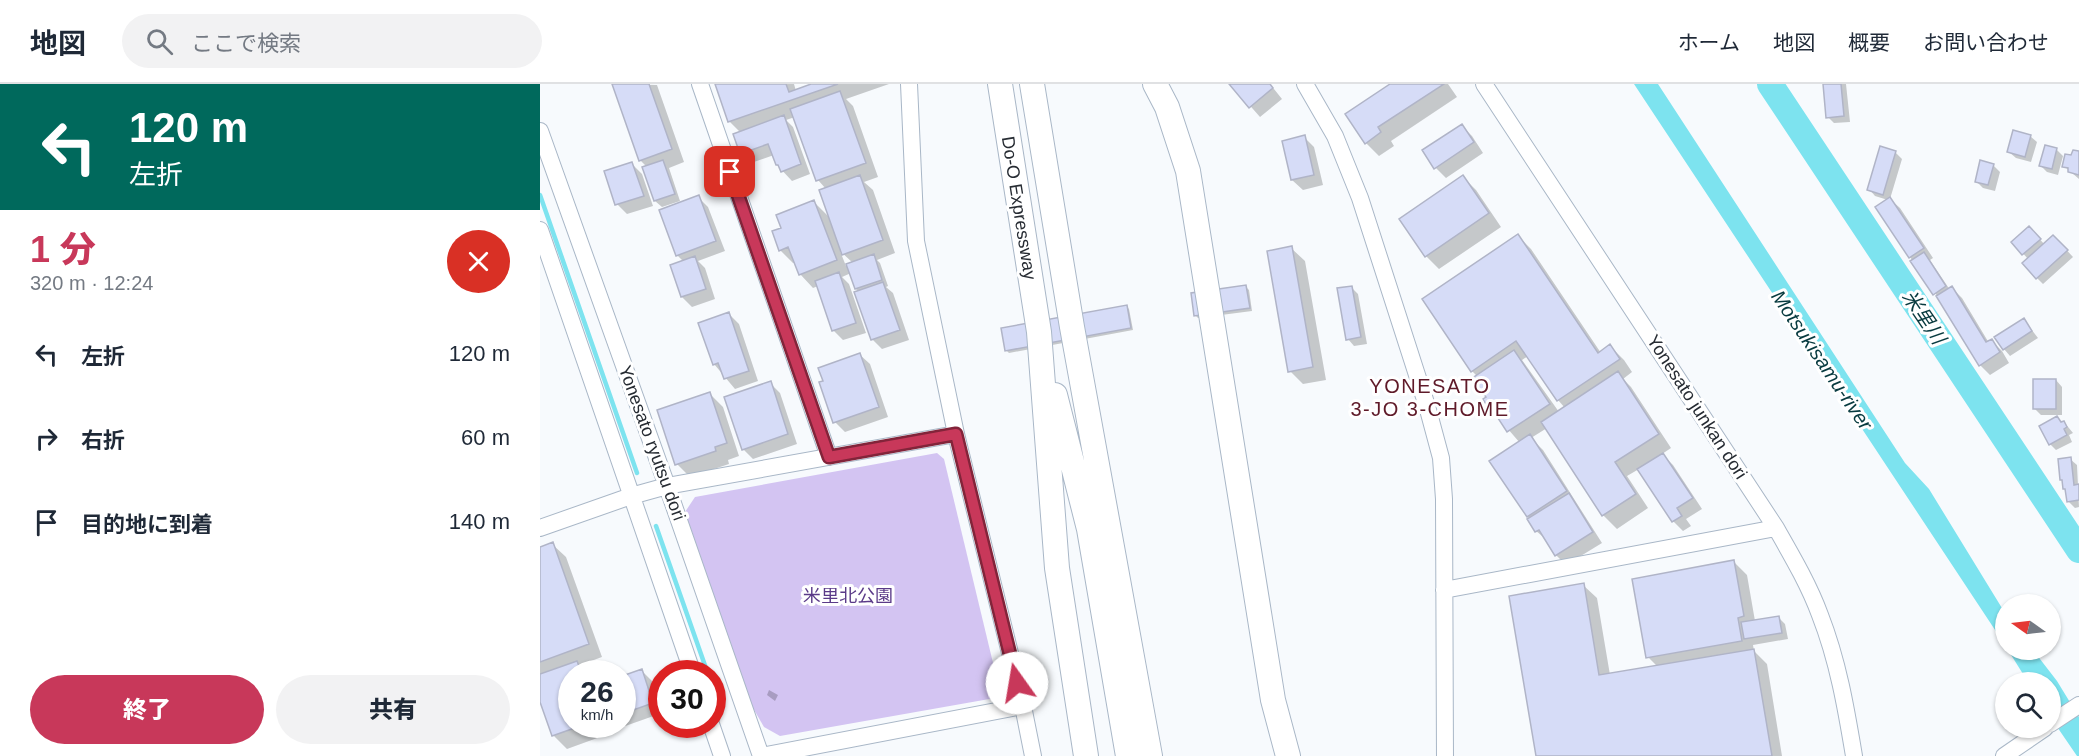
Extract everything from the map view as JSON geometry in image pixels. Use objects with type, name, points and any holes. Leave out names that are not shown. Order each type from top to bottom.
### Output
[{"type":"highway","name":"Do-O Expressway","points":[[1000,84],[1039,332]]},
{"type":"highway","points":[[1032,84],[1072,327],[1150,756]]},
{"type":"highway","points":[[1155,84],[1167,107],[1188,171],[1272,689],[1280,756]]},
{"type":"highway","points":[[1039,332],[1057,568],[1086,756]]},
{"type":"highway","points":[[1039,332],[1089,529],[1128,756]]},
{"type":"highway","points":[[1272,689],[1288,756]]},
{"type":"street","points":[[700,84],[829,457]]},
{"type":"street","points":[[909,84],[916,241],[956,434],[1023,706],[1033,756]]},
{"type":"street","points":[[1305,84],[1335,136],[1360,198],[1427,406],[1441,458],[1444,499],[1444,756]]},
{"type":"street","name":"Yonesato junkan dori","points":[[1484,84],[1776,528],[1799,569],[1820,616],[1843,690],[1854,756]]},
{"type":"street","name":"Yonesato ryutsu dori","points":[[540,132],[762,756]]},
{"type":"street","name":"Yonesato ryutsu dori","points":[[540,230],[688,660]]},
{"type":"street","points":[[540,528],[631,496],[667,486],[956,434]]},
{"type":"street","points":[[1444,590],[1776,528]]},
{"type":"street","points":[[2061,717],[2079,705]]},
{"type":"street","points":[[762,756],[1023,706]]},
{"type":"street","points":[[716,738],[722,756]]},
{"type":"street","points":[[2004,756],[2030,738]]},
{"type":"green space","name":"米里北公園","points":[[937,453],[944,459],[1000,692],[995,698],[780,736],[764,727],[753,708],[685,512],[695,497]]},
{"type":"water","name":"Motsukisamu-river","points":[[1634,84],[1658,84],[1905,463],[1929,489],[1995,597],[1995,630]]},
{"type":"water","points":[[2014,660],[2041,660],[2050,672],[2022,672]]},
{"type":"water","points":[[2061,688],[2079,717],[2079,756],[2061,733]]},
{"type":"building","points":[[612,84],[649,84],[672,149],[639,161]]},
{"type":"building","points":[[715,84],[786,84],[789,92],[811,84],[838,84],[728,122]]},
{"type":"building","points":[[1229,84],[1270,84],[1273,88],[1249,108]]},
{"type":"building","points":[[1390,84],[1444,84],[1378,127],[1381,132],[1365,144],[1345,114]]},
{"type":"building","points":[[1823,84],[1841,84],[1844,116],[1826,118]]},
{"type":"building","points":[[840,91],[866,163],[816,181],[790,109]]},
{"type":"building","points":[[784,115],[801,164],[781,172],[768,144],[740,154],[733,134]]},
{"type":"building","points":[[1462,124],[1474,142],[1434,169],[1422,150]]},
{"type":"building","points":[[2013,130],[2031,135],[2025,157],[2007,152]]},
{"type":"building","points":[[1305,135],[1314,175],[1291,180],[1282,141]]},
{"type":"building","points":[[2045,145],[2057,148],[2052,169],[2039,166]]},
{"type":"building","points":[[1880,146],[1896,151],[1883,195],[1867,190]]},
{"type":"building","points":[[2073,150],[2079,151],[2079,175],[2068,172],[2068,168],[2062,167],[2065,154],[2071,155]]},
{"type":"building","points":[[663,160],[675,194],[654,201],[642,167]]},
{"type":"building","points":[[1980,160],[1994,164],[1988,185],[1975,182]]},
{"type":"building","points":[[632,162],[644,196],[615,205],[604,171]]},
{"type":"building","points":[[860,175],[883,240],[842,255],[819,190]]},
{"type":"building","points":[[1463,175],[1489,213],[1425,257],[1399,219]]},
{"type":"building","points":[[699,195],[716,241],[676,256],[659,210]]},
{"type":"building","points":[[1890,197],[1924,248],[1909,258],[1875,207]]},
{"type":"building","points":[[814,200],[837,260],[799,275],[788,247],[779,251],[772,231],[781,228],[776,215]]},
{"type":"building","points":[[2029,226],[2041,239],[2022,255],[2011,242]]},
{"type":"building","points":[[1518,234],[1598,353],[1610,344],[1620,359],[1557,401],[1516,341],[1471,372],[1422,299]]},
{"type":"building","points":[[2053,235],[2068,250],[2036,279],[2022,263]]},
{"type":"building","points":[[1292,246],[1313,367],[1288,372],[1267,251]]},
{"type":"building","points":[[1924,252],[1946,286],[1933,295],[1910,261]]},
{"type":"building","points":[[874,254],[882,280],[855,289],[846,264]]},
{"type":"building","points":[[695,256],[706,289],[681,297],[670,265]]},
{"type":"building","points":[[839,272],[856,323],[832,331],[815,281]]},
{"type":"building","points":[[883,282],[900,330],[871,340],[854,292]]},
{"type":"building","points":[[1246,285],[1250,308],[1194,316],[1191,293]]},
{"type":"building","points":[[1352,286],[1361,337],[1346,340],[1337,288]]},
{"type":"building","points":[[1952,286],[1986,342],[1992,339],[2000,352],[1979,366],[1936,296]]},
{"type":"building","points":[[1127,305],[1131,328],[1005,351],[1001,328]]},
{"type":"building","points":[[729,312],[749,371],[724,379],[718,363],[713,365],[698,323]]},
{"type":"building","points":[[2024,318],[2032,331],[2003,350],[1994,337]]},
{"type":"building","points":[[1514,350],[1550,404],[1507,432],[1492,405],[1488,408],[1483,399],[1486,397],[1471,379]]},
{"type":"building","points":[[860,353],[879,407],[833,423],[819,382],[823,381],[818,368]]},
{"type":"building","points":[[1618,371],[1659,434],[1615,462],[1636,494],[1602,516],[1541,422]]},
{"type":"building","points":[[2033,379],[2056,379],[2056,409],[2033,409]]},
{"type":"building","points":[[771,381],[788,434],[742,450],[724,397]]},
{"type":"building","points":[[710,392],[727,443],[715,447],[716,451],[675,465],[657,410]]},
{"type":"building","points":[[2057,416],[2061,422],[2064,421],[2067,435],[2049,445],[2039,426]]},
{"type":"building","points":[[1530,434],[1567,491],[1527,517],[1489,461]]},
{"type":"building","points":[[1663,453],[1693,498],[1677,508],[1682,516],[1672,522],[1637,469]]},
{"type":"building","points":[[2071,457],[2074,485],[2079,484],[2079,500],[2067,502],[2065,489],[2060,480],[2058,459]]},
{"type":"building","points":[[1569,493],[1593,532],[1555,556],[1539,530],[1535,532],[1527,519]]},
{"type":"building","points":[[553,542],[589,644],[540,662],[540,547]]},
{"type":"building","points":[[1734,560],[1744,616],[1738,618],[1742,641],[1646,658],[1632,579]]},
{"type":"building","points":[[1584,583],[1599,675],[1754,649],[1772,756],[1536,756],[1509,596]]},
{"type":"building","points":[[1779,616],[1782,633],[1744,639],[1741,622]]},
{"type":"building","points":[[558,668],[558,734],[552,736],[540,702],[540,674]]},
{"type":"building","points":[[642,669],[648,688],[648,705],[636,709],[636,671]]},
{"type":"waterway","name":"米里川","points":[[1770,84],[2079,550]]},
{"type":"waterway","points":[[540,195],[637,473]]},
{"type":"waterway","points":[[656,526],[703,660]]},
{"type":"district","name":"YONESATO 3-JO 3-CHOME","points":[[1430,398]]},
{"type":"route","points":[[730,172],[829,457],[956,434],[1017,683]]}]
